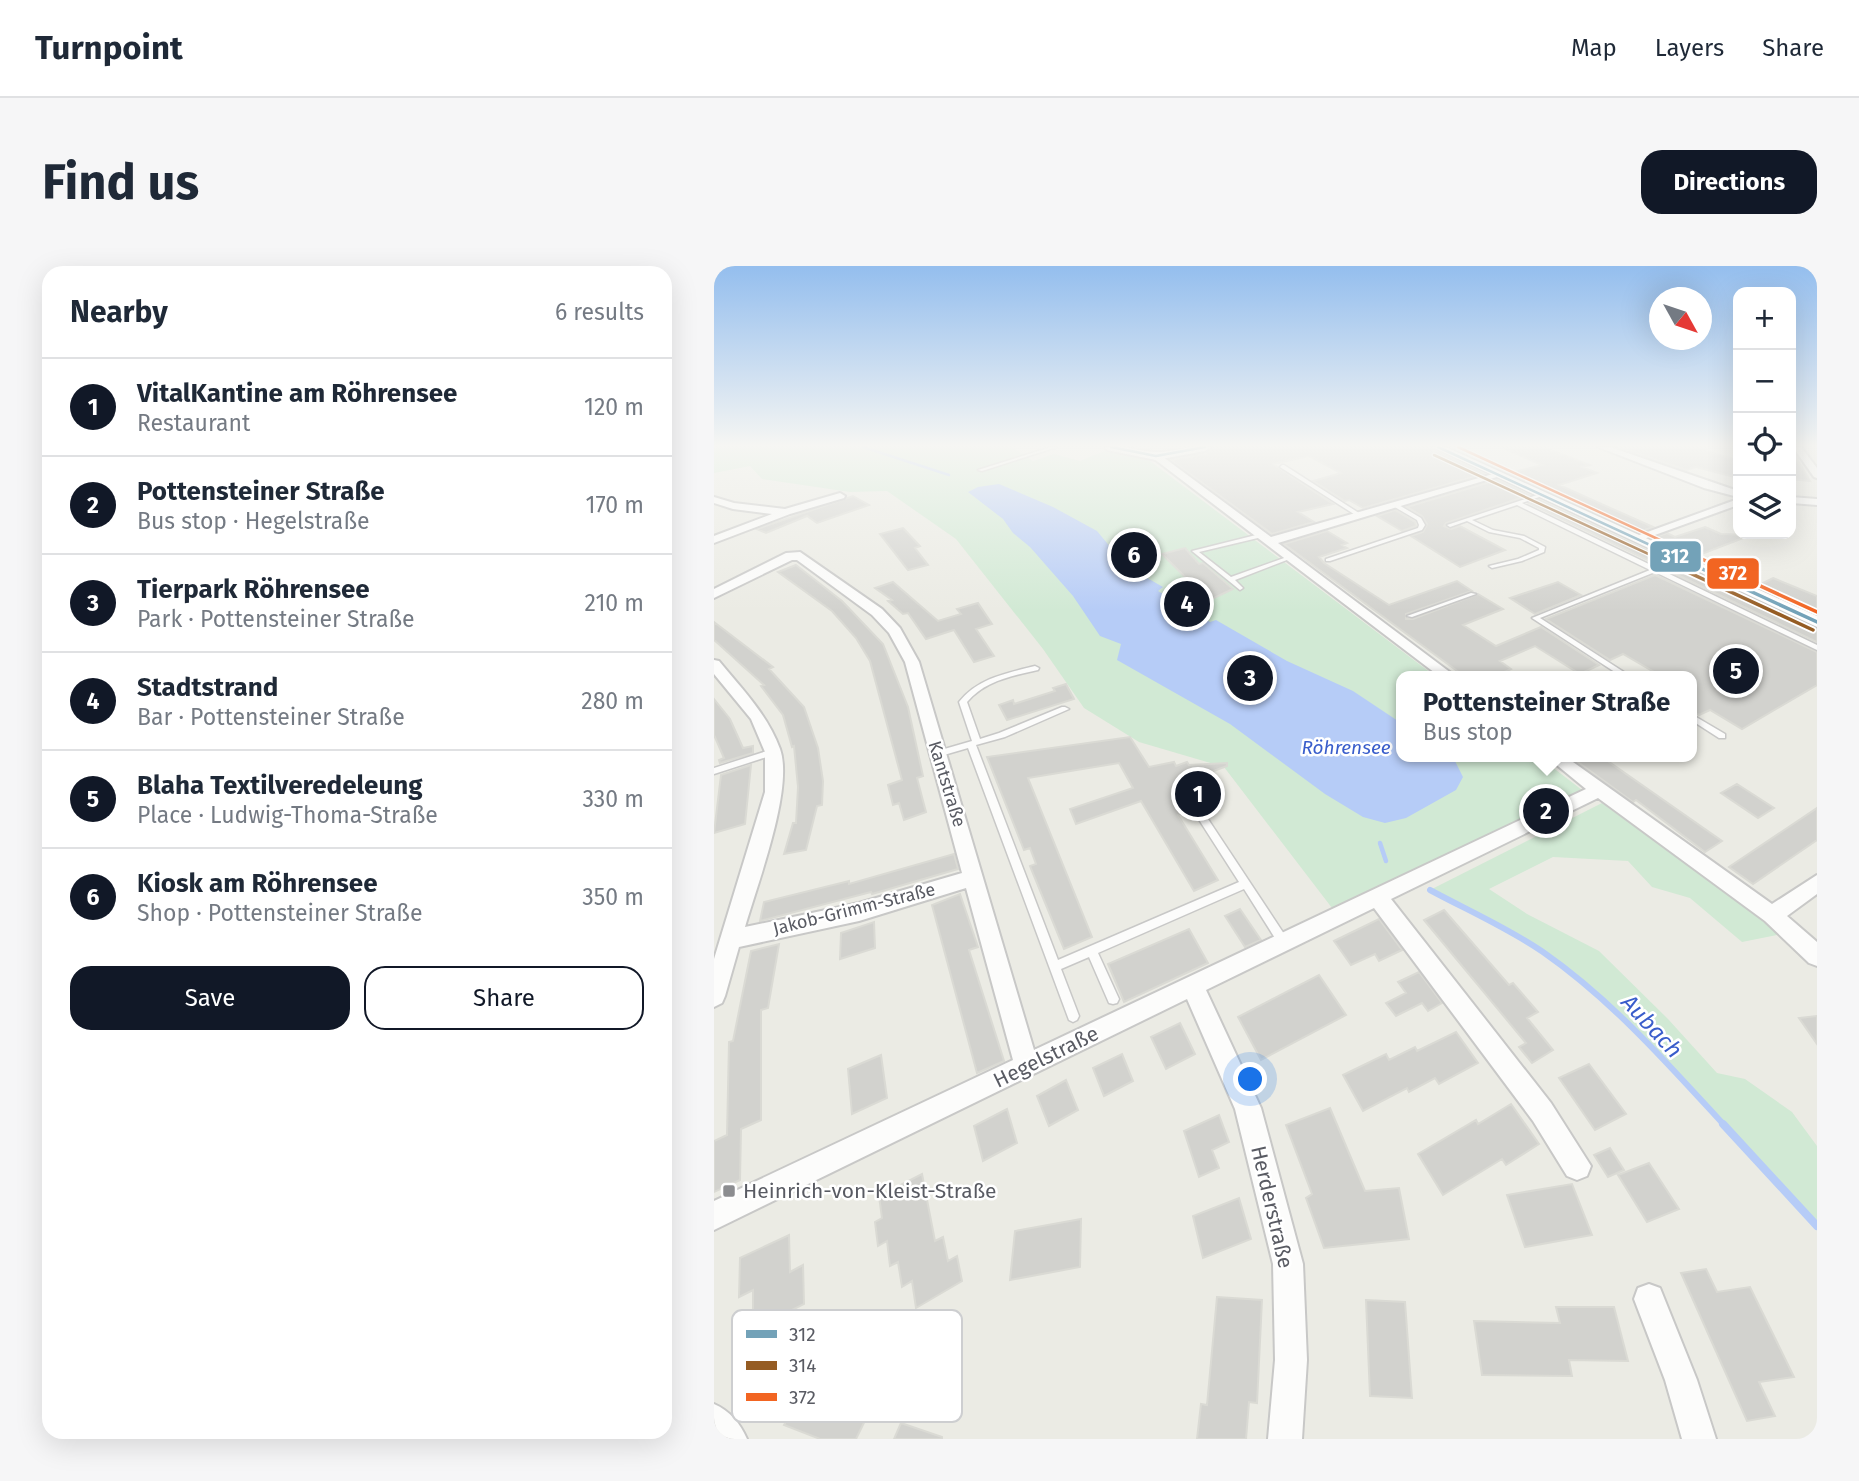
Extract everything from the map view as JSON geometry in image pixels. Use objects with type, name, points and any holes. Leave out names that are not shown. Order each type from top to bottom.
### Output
[{"type":"street","points":[[720,502],[733,506],[786,512]]},
{"type":"street","points":[[714,540],[820,502]]},
{"type":"street","points":[[1216,502],[1441,671]]},
{"type":"street","points":[[1264,539],[1406,502]]},
{"type":"street","points":[[1557,502],[1817,621]]},
{"type":"street","points":[[1637,538],[1733,504]]},
{"type":"street","points":[[714,512],[733,506]]},
{"type":"street","name":"Kantstraße","points":[[714,594],[793,552],[877,612],[895,631],[912,662],[1027,1066]]},
{"type":"street","points":[[714,664],[758,718],[773,752],[774,792],[714,996]]},
{"type":"street","points":[[1562,762],[1772,915],[1817,956]]},
{"type":"street","name":"Hegelstraße","points":[[714,1216],[1600,790]]},
{"type":"street","name":"Jakob-Grimm-Straße","points":[[732,939],[859,912],[975,877]]},
{"type":"street","points":[[1772,915],[1817,883]]},
{"type":"street","points":[[1378,898],[1542,1112],[1577,1166]]},
{"type":"street","name":"Herderstraße","points":[[1193,987],[1248,1108],[1288,1264],[1291,1360],[1284,1439]]},
{"type":"street","points":[[1649,1299],[1681,1380],[1699,1439]]},
{"type":"street","points":[[714,1421],[730,1439]]},
{"type":"lane","points":[[1338,502],[1359,515]]},
{"type":"lane","points":[[1450,526],[1521,502]]},
{"type":"lane","points":[[1517,503],[1817,648]]},
{"type":"lane","points":[[1328,560],[1420,529],[1422,525],[1419,519],[1395,505]]},
{"type":"lane","points":[[1468,520],[1491,531],[1522,537],[1542,547],[1542,551],[1530,557],[1492,566]]},
{"type":"lane","points":[[1240,588],[1195,551],[1264,539]]},
{"type":"lane","points":[[1230,580],[1289,558]]},
{"type":"lane","points":[[1618,671],[1535,618],[1654,569]]},
{"type":"lane","points":[[1410,616],[1473,594]]},
{"type":"lane","points":[[1035,668],[973,689],[963,702],[974,743],[1073,1016]]},
{"type":"lane","points":[[937,754],[1065,709]]},
{"type":"lane","points":[[1697,720],[1722,736]]},
{"type":"lane","points":[[714,771],[773,752]]},
{"type":"lane","points":[[1201,816],[1284,943]]},
{"type":"lane","points":[[1054,967],[1246,884]]},
{"type":"lane","points":[[1091,951],[1112,999]]},
{"type":"green space","points":[[902,502],[1204,502],[1428,671],[1396,671],[1396,762],[1546,762],[1582,790],[1332,908],[1224,767],[1139,742],[1084,708],[1043,649],[956,539]]},
{"type":"green space","points":[[1602,803],[1773,927],[1777,935],[1742,942],[1690,898],[1652,887],[1628,861],[1553,857],[1489,889],[1527,914],[1599,951],[1668,1019],[1717,1073],[1745,1079],[1792,1112],[1817,1146],[1817,1226],[1669,1065],[1601,998],[1542,951],[1430,890]]},
{"type":"water","name":"Röhrensee","points":[[981,502],[1041,502],[1097,531],[1126,566],[1163,587],[1158,591],[1210,622],[1216,620],[1287,661],[1353,691],[1396,720],[1396,762],[1456,762],[1463,777],[1456,790],[1406,818],[1385,823],[1363,817],[1325,794],[1230,724],[1117,660],[1121,644],[1100,636],[1073,596],[1003,519]]},
{"type":"building","points":[[836,502],[863,502],[869,505],[817,523],[807,516],[766,533],[757,529]]},
{"type":"building","points":[[1228,502],[1330,502],[1333,504],[1298,512],[1314,522],[1272,534]]},
{"type":"building","points":[[1352,502],[1385,502],[1363,508]]},
{"type":"building","points":[[1425,502],[1509,502],[1446,523],[1444,526],[1451,529],[1460,526],[1505,550],[1460,567],[1411,536],[1423,532],[1427,524],[1422,516],[1407,507]]},
{"type":"building","points":[[1543,502],[1676,564],[1664,568],[1529,503]]},
{"type":"building","points":[[1573,502],[1596,502],[1653,527],[1639,532]]},
{"type":"building","points":[[1395,510],[1415,522],[1416,526],[1402,531],[1377,516]]},
{"type":"building","points":[[1705,527],[1721,534],[1733,534],[1733,539],[1741,539],[1694,557],[1653,538],[1667,533],[1675,537]]},
{"type":"building","points":[[903,528],[920,546],[915,548],[928,565],[908,570],[880,534]]},
{"type":"building","points":[[1327,531],[1347,543],[1342,545],[1347,548],[1319,557],[1324,563],[1389,605],[1457,581],[1472,591],[1406,614],[1406,619],[1413,619],[1478,594],[1503,609],[1463,625],[1496,646],[1541,627],[1599,665],[1586,671],[1575,671],[1535,646],[1500,661],[1511,669],[1507,671],[1457,671],[1284,544]]},
{"type":"building","points":[[1185,548],[1199,564],[1203,563],[1233,589],[1212,599],[1202,594],[1162,554]]},
{"type":"building","points":[[1677,564],[1817,629],[1817,642],[1665,569]]},
{"type":"building","points":[[796,565],[842,601],[883,644],[908,707],[923,776],[917,778],[926,812],[904,820],[899,803],[893,805],[888,785],[902,780],[870,661],[856,638],[832,611],[778,572]]},
{"type":"building","points":[[1655,575],[1817,652],[1817,685],[1742,729],[1710,710],[1697,714],[1697,671],[1652,671],[1623,654],[1610,660],[1546,619]]},
{"type":"building","points":[[1773,578],[1817,596],[1817,613],[1757,586]]},
{"type":"building","points":[[893,582],[938,621],[961,614],[957,609],[978,603],[992,624],[976,629],[994,656],[974,662],[954,630],[926,639],[908,613],[903,614],[888,601],[892,600],[875,588]]},
{"type":"building","points":[[1558,582],[1581,595],[1535,614],[1510,598]]},
{"type":"building","points":[[714,622],[773,667],[769,669],[804,707],[818,748],[823,781],[822,805],[817,806],[806,850],[784,854],[793,823],[796,823],[798,787],[794,746],[792,747],[783,715],[761,686],[764,685],[714,640]]},
{"type":"building","points":[[1066,684],[1074,699],[1007,720],[999,705],[1013,700],[1014,704],[1055,691],[1053,688]]},
{"type":"building","points":[[714,699],[730,719],[743,748],[753,746],[753,753],[720,763],[719,760],[724,758],[714,735]]},
{"type":"building","points":[[1130,737],[1149,767],[1174,762],[1176,766],[1187,762],[1189,765],[1227,763],[1227,766],[1200,776],[1212,796],[1178,815],[1218,880],[1194,891],[1141,801],[1076,824],[1070,809],[1133,788],[1119,763],[1028,778],[1092,937],[1064,949],[1030,866],[1036,864],[1030,848],[1024,850],[987,757]]},
{"type":"building","points":[[1578,762],[1609,762],[1722,841],[1705,852],[1636,800],[1633,802]]},
{"type":"building","points":[[751,765],[745,824],[714,833],[721,775]]},
{"type":"building","points":[[1737,784],[1774,808],[1758,818],[1721,793]]},
{"type":"building","points":[[1817,808],[1817,840],[1753,884],[1729,867]]},
{"type":"building","points":[[954,854],[958,869],[872,894],[871,892],[760,921],[764,902],[849,881],[849,884]]},
{"type":"building","points":[[960,894],[978,947],[969,950],[1004,1061],[977,1073],[932,905]]},
{"type":"building","points":[[1240,909],[1261,940],[1245,947],[1225,916]]},
{"type":"building","points":[[1444,910],[1509,985],[1513,983],[1538,1012],[1527,1018],[1553,1050],[1532,1063],[1519,1047],[1526,1043],[1424,920]]},
{"type":"building","points":[[1379,919],[1402,950],[1379,961],[1375,954],[1351,965],[1334,941]]},
{"type":"building","points":[[874,922],[875,948],[840,959],[841,933]]},
{"type":"building","points":[[1189,929],[1208,963],[1124,1002],[1108,964]]},
{"type":"building","points":[[779,944],[768,1008],[761,1010],[761,1120],[741,1129],[740,1180],[714,1192],[714,1141],[727,1135],[729,1042],[733,1041],[751,951]]},
{"type":"building","points":[[1419,972],[1442,1003],[1428,1011],[1422,1003],[1396,1016],[1386,1003],[1406,993],[1398,982]]},
{"type":"building","points":[[1319,975],[1346,1015],[1261,1060],[1238,1017]]},
{"type":"building","points":[[1817,1016],[1817,1044],[1799,1018]]},
{"type":"building","points":[[1180,1023],[1195,1054],[1166,1069],[1151,1037]]},
{"type":"building","points":[[1456,1032],[1478,1063],[1439,1084],[1435,1078],[1409,1092],[1407,1088],[1363,1111],[1343,1075],[1386,1054],[1389,1060],[1415,1047],[1417,1051]]},
{"type":"building","points":[[1122,1054],[1133,1081],[1104,1096],[1093,1068]]},
{"type":"building","points":[[881,1055],[887,1098],[852,1114],[848,1069]]},
{"type":"building","points":[[1589,1064],[1626,1114],[1595,1130],[1559,1078]]},
{"type":"building","points":[[1066,1080],[1078,1110],[1049,1126],[1037,1096]]},
{"type":"building","points":[[1511,1104],[1539,1144],[1506,1165],[1502,1159],[1443,1195],[1418,1154],[1476,1120],[1478,1124]]},
{"type":"building","points":[[1330,1108],[1365,1191],[1399,1188],[1409,1239],[1324,1248],[1306,1198],[1312,1194],[1286,1125]]},
{"type":"building","points":[[1007,1109],[1017,1143],[983,1161],[974,1126]]},
{"type":"building","points":[[1219,1115],[1229,1142],[1212,1150],[1219,1168],[1199,1177],[1184,1131]]},
{"type":"building","points":[[1610,1148],[1624,1170],[1608,1177],[1594,1155]]},
{"type":"building","points":[[1649,1163],[1679,1209],[1647,1222],[1618,1175]]},
{"type":"building","points":[[922,1174],[935,1241],[943,1237],[948,1261],[957,1256],[962,1281],[916,1308],[912,1281],[902,1287],[898,1262],[890,1266],[887,1241],[878,1246],[875,1222],[882,1218],[879,1196]]},
{"type":"building","points":[[1572,1184],[1592,1235],[1525,1247],[1507,1195]]},
{"type":"building","points":[[1239,1198],[1251,1239],[1203,1258],[1193,1216]]},
{"type":"building","points":[[1081,1219],[1080,1267],[1010,1280],[1015,1231]]},
{"type":"building","points":[[789,1235],[790,1272],[803,1265],[804,1304],[792,1310],[753,1310],[753,1290],[739,1297],[740,1258]]},
{"type":"building","points":[[1706,1269],[1717,1292],[1750,1287],[1794,1377],[1759,1382],[1775,1416],[1747,1421],[1681,1273]]},
{"type":"building","points":[[1217,1297],[1262,1300],[1257,1403],[1249,1402],[1246,1439],[1197,1439],[1201,1404],[1207,1405]]},
{"type":"building","points":[[1366,1300],[1405,1302],[1412,1398],[1370,1396]]},
{"type":"building","points":[[1556,1307],[1614,1307],[1628,1361],[1569,1360],[1572,1376],[1482,1375],[1474,1321],[1560,1323]]},
{"type":"building","points":[[786,1422],[864,1422],[856,1439],[820,1439],[784,1425]]},
{"type":"building","points":[[901,1423],[942,1437],[942,1439],[894,1439]]},
{"type":"waterway","points":[[1380,843],[1386,861]]},
{"type":"waterway","name":"Aubach","points":[[1430,890],[1516,935],[1568,971],[1639,1034],[1725,1126]]},
{"type":"waterway","name":"Aubach","points":[[1723,1124],[1817,1226]]},
{"type":"transit line","name":"314","points":[[1535,502],[1813,630]]},
{"type":"transit line","name":"312","points":[[1557,502],[1817,622]]},
{"type":"transit line","name":"372","points":[[1577,502],[1817,612]]},
{"type":"place","name":"Kiosk am Röhrensee","points":[[1134,555]]},
{"type":"place","name":"Stadtstrand","points":[[1187,604]]},
{"type":"place","name":"Blaha Textilveredeleung","points":[[1736,671]]},
{"type":"place","name":"Tierpark Röhrensee","points":[[1250,678]]},
{"type":"place","name":"VitalKantine am Röhrensee","points":[[1198,794]]},
{"type":"place","name":"Pottensteiner Straße","points":[[1546,811]]},
{"type":"place","name":"Heinrich-von-Kleist-Straße","points":[[729,1191]]}]
